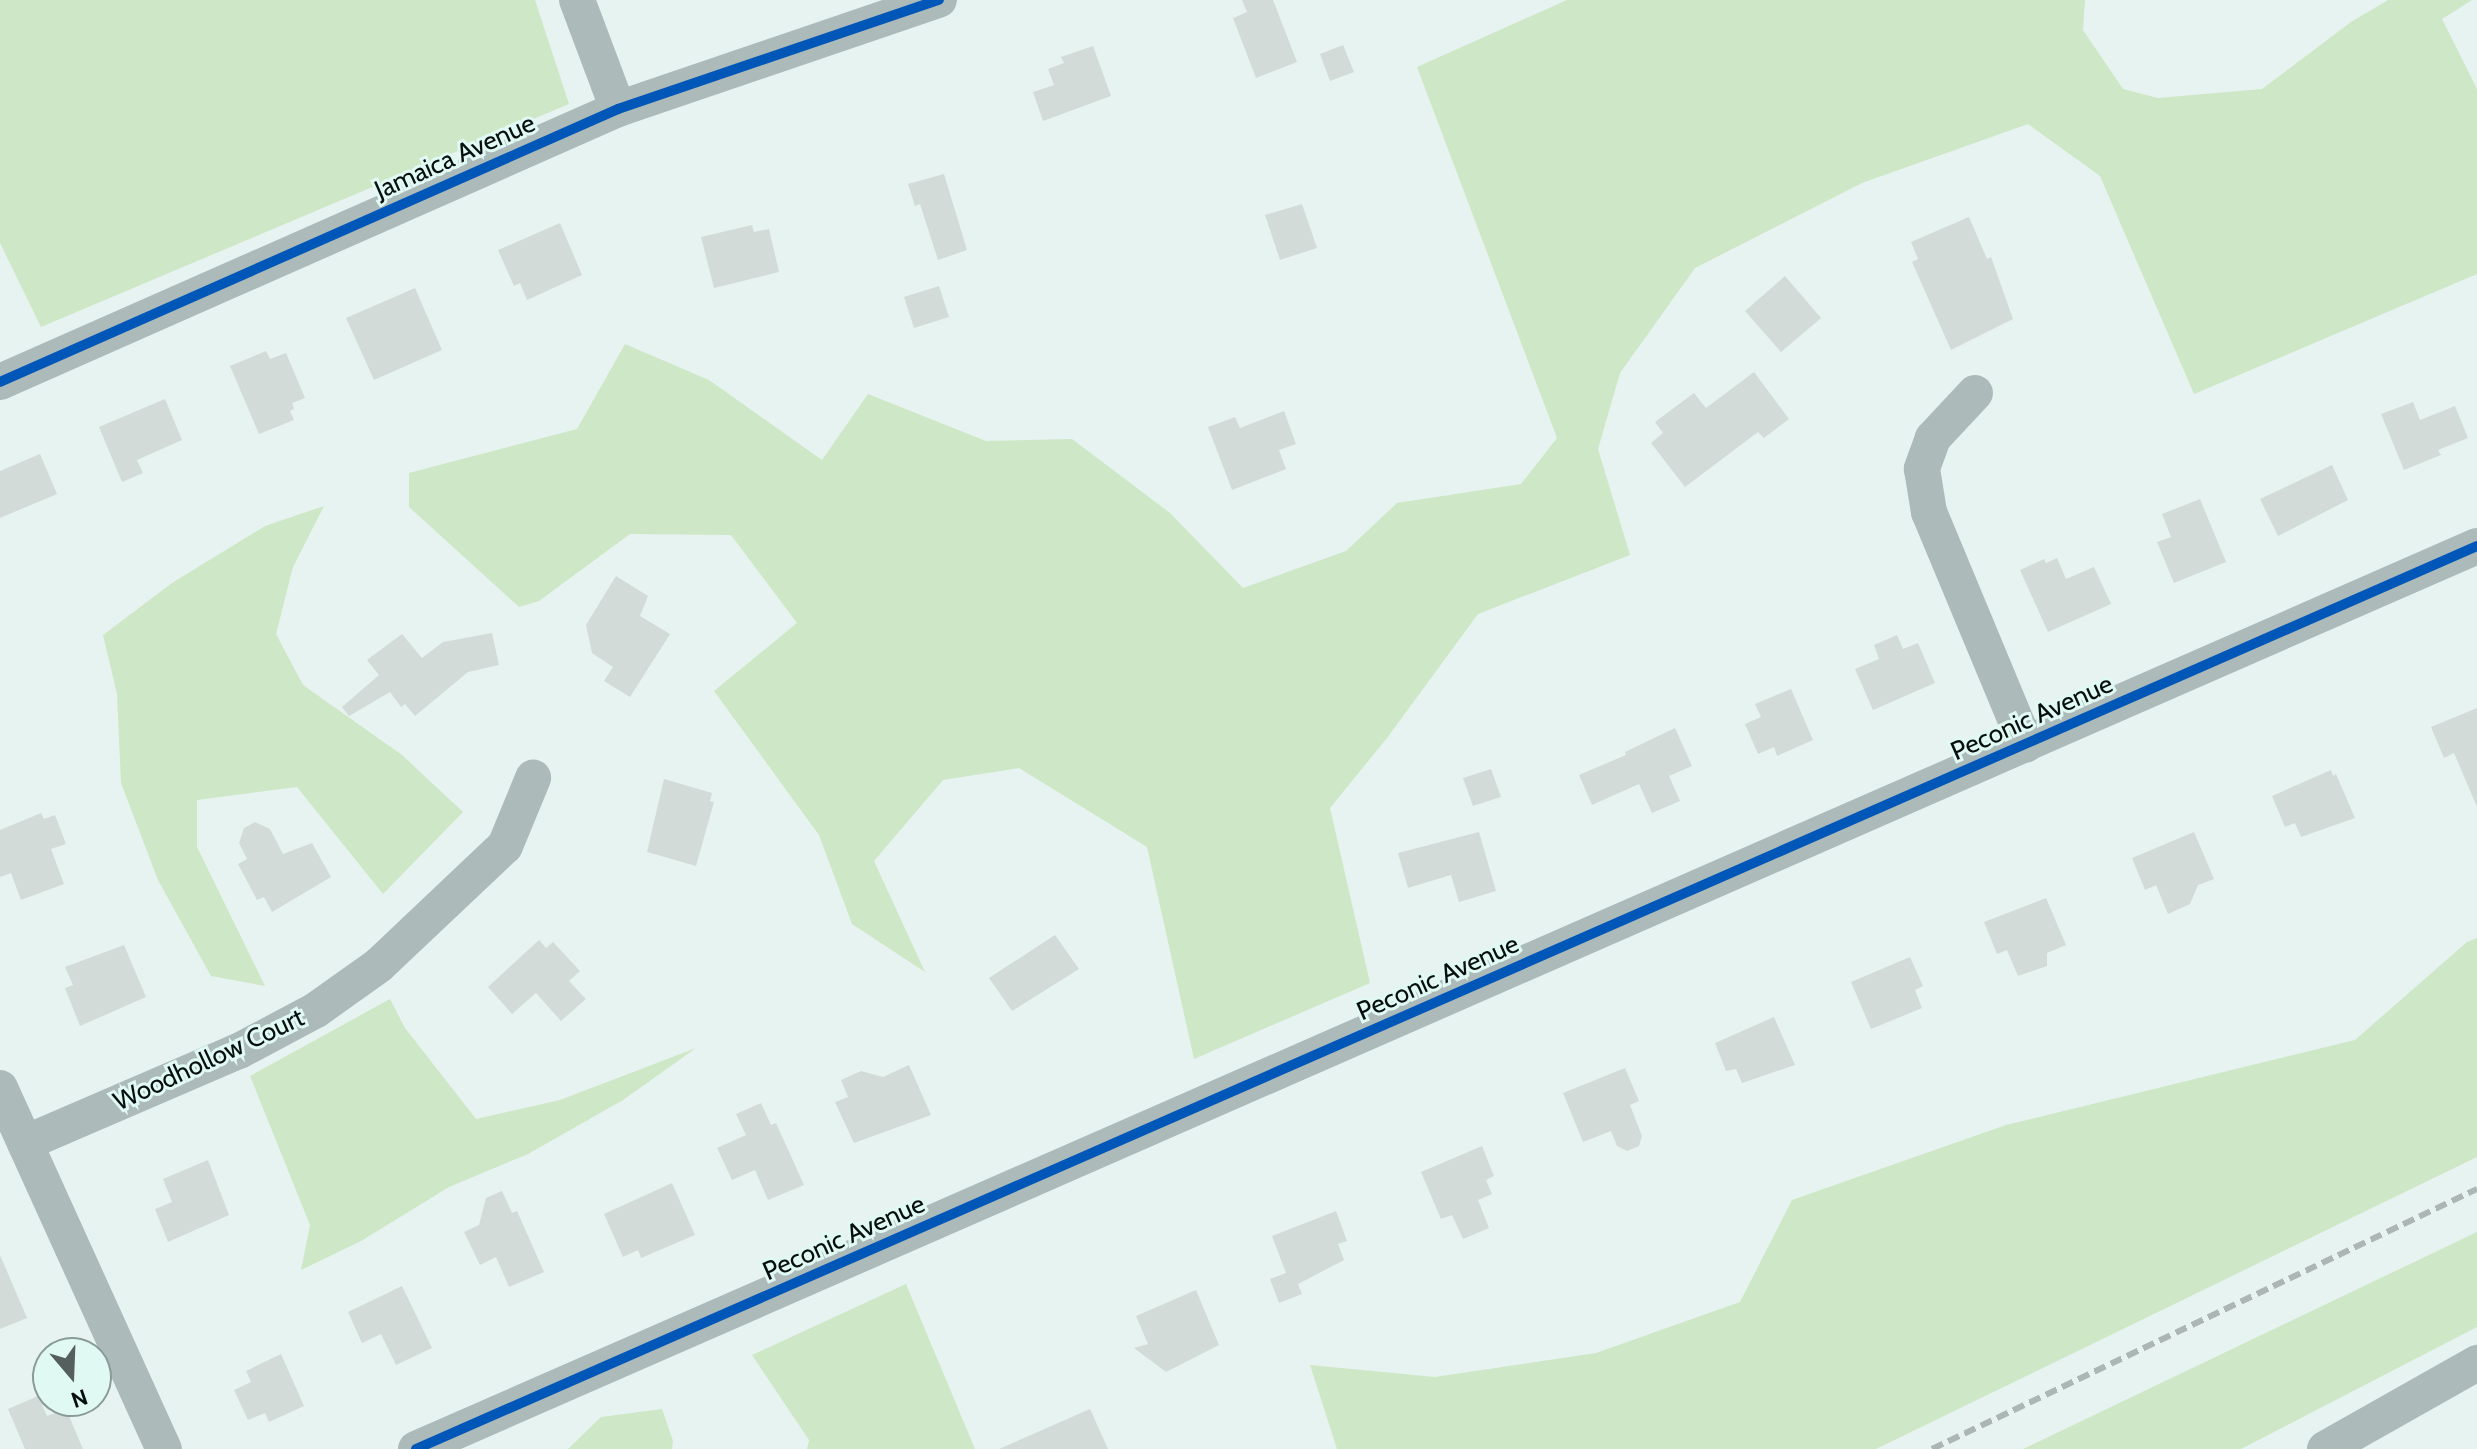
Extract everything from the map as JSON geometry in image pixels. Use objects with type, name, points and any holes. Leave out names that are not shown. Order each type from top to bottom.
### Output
[{"type":"street","points":[[577,0],[618,109]]},
{"type":"street","name":"Jamaica Avenue","points":[[0,382],[618,109],[939,0]]},
{"type":"street","points":[[1975,393],[1933,438],[1922,469],[1929,512],[2026,745]]},
{"type":"street","name":"Peconic Avenue","points":[[416,1449],[454,1441],[2477,546]]},
{"type":"street","name":"Woodhollow Court","points":[[25,1143],[239,1051],[328,1001],[379,965],[505,846],[533,778]]},
{"type":"street","points":[[0,1088],[164,1449]]},
{"type":"street","points":[[2325,1449],[2477,1363]]},
{"type":"street","points":[[2362,1430],[2477,1386]]},
{"type":"green space","points":[[0,0],[535,0],[569,104],[41,327],[0,243]]},
{"type":"green space","points":[[1567,0],[2085,0],[2083,30],[2123,89],[2158,98],[2262,89],[2351,22],[2388,0],[2472,0],[2442,19],[2477,89],[2477,274],[2194,394],[2100,176],[2028,124],[1862,183],[1695,268],[1620,373],[1598,449],[1630,555],[1478,614],[1387,738],[1330,808],[1370,983],[1194,1059],[1147,847],[1019,768],[943,780],[874,861],[925,972],[852,924],[819,835],[714,691],[797,623],[731,535],[630,534],[539,601],[519,607],[409,507],[409,473],[577,429],[625,344],[709,380],[822,460],[868,394],[986,441],[1072,439],[1170,513],[1243,588],[1346,551],[1397,503],[1521,484],[1557,438],[1417,67]]},
{"type":"green space","points":[[324,506],[293,567],[276,634],[303,685],[402,755],[463,812],[383,894],[297,787],[197,800],[197,847],[265,986],[211,976],[158,880],[121,783],[117,694],[103,635],[172,583],[265,526]]},
{"type":"green space","points":[[2477,938],[2477,1157],[1876,1449],[1337,1449],[1310,1365],[1435,1377],[1596,1353],[1740,1302],[1792,1200],[2006,1125],[2355,1040],[2467,942]]},
{"type":"green space","points":[[390,999],[405,1028],[476,1119],[560,1100],[696,1048],[623,1100],[528,1154],[449,1187],[361,1241],[301,1270],[310,1225],[250,1076]]},
{"type":"green space","points":[[2477,1232],[2477,1327],[2241,1449],[2023,1449]]},
{"type":"green space","points":[[906,1284],[975,1449],[807,1449],[809,1440],[752,1355]]},
{"type":"green space","points":[[662,1409],[673,1441],[672,1449],[568,1449],[601,1417]]},
{"type":"building","points":[[1242,0],[1273,0],[1297,62],[1256,78],[1233,18],[1247,12]]},
{"type":"building","points":[[1343,45],[1354,72],[1330,81],[1320,54]]},
{"type":"building","points":[[1093,46],[1111,96],[1043,121],[1033,92],[1054,85],[1048,69],[1064,63],[1061,57]]},
{"type":"building","points":[[944,174],[967,250],[938,260],[920,204],[915,206],[908,184]]},
{"type":"building","points":[[1302,204],[1317,248],[1280,260],[1265,215]]},
{"type":"building","points":[[1969,217],[1987,259],[1991,257],[2013,319],[1951,350],[1912,262],[1918,259],[1911,242]]},
{"type":"building","points":[[560,223],[582,275],[527,300],[520,283],[514,286],[498,250]]},
{"type":"building","points":[[752,225],[754,232],[769,229],[779,272],[714,288],[701,237]]},
{"type":"building","points":[[1785,276],[1821,318],[1781,352],[1745,311]]},
{"type":"building","points":[[939,286],[949,317],[914,328],[904,297]]},
{"type":"building","points":[[415,288],[442,350],[374,380],[346,318]]},
{"type":"building","points":[[266,351],[270,359],[286,353],[305,398],[292,403],[294,409],[290,411],[294,420],[259,434],[230,366]]},
{"type":"building","points":[[1754,372],[1789,419],[1764,438],[1758,432],[1685,487],[1651,443],[1663,433],[1655,422],[1694,393],[1706,408]]},
{"type":"building","points":[[165,399],[182,440],[137,460],[143,473],[122,482],[99,427]]},
{"type":"building","points":[[2413,402],[2420,420],[2455,406],[2468,438],[2438,450],[2441,455],[2404,470],[2381,414]]},
{"type":"building","points":[[1284,411],[1296,444],[1279,450],[1286,469],[1232,490],[1208,427],[1235,417],[1240,428]]},
{"type":"building","points":[[40,454],[57,494],[0,518],[0,471]]},
{"type":"building","points":[[2332,465],[2348,500],[2278,536],[2260,499]]},
{"type":"building","points":[[2200,499],[2226,562],[2174,583],[2157,542],[2171,537],[2162,514]]},
{"type":"building","points":[[2057,558],[2066,579],[2094,567],[2111,604],[2048,632],[2020,570],[2044,559],[2046,563]]},
{"type":"building","points":[[616,576],[648,596],[640,616],[670,634],[630,697],[604,681],[613,667],[592,653],[586,625]]},
{"type":"building","points":[[492,633],[499,665],[468,672],[415,716],[405,704],[401,707],[390,692],[349,716],[342,707],[379,675],[367,660],[402,634],[422,658],[443,642]]},
{"type":"building","points":[[1897,635],[1903,649],[1918,643],[1935,683],[1873,710],[1855,669],[1879,659],[1874,645]]},
{"type":"building","points":[[1791,689],[1813,740],[1777,756],[1774,747],[1758,754],[1745,724],[1761,717],[1755,704]]},
{"type":"building","points":[[2477,708],[2477,807],[2454,753],[2444,758],[2431,727]]},
{"type":"building","points":[[1675,728],[1692,766],[1669,776],[1680,801],[1652,813],[1639,784],[1592,805],[1579,775],[1626,755],[1625,752]]},
{"type":"building","points":[[1491,769],[1501,797],[1473,806],[1463,778]]},
{"type":"building","points":[[2331,770],[2333,776],[2336,774],[2355,818],[2301,837],[2295,823],[2285,827],[2272,796]]},
{"type":"building","points":[[664,779],[712,793],[710,801],[714,802],[696,866],[647,852]]},
{"type":"building","points":[[41,813],[44,819],[55,815],[66,844],[51,849],[64,884],[21,900],[11,873],[0,877],[0,830]]},
{"type":"building","points":[[255,822],[270,829],[283,854],[312,843],[331,877],[272,912],[264,897],[257,900],[238,864],[247,859],[239,843],[244,828]]},
{"type":"building","points":[[1479,832],[1496,891],[1459,902],[1451,875],[1408,888],[1398,853]]},
{"type":"building","points":[[2194,832],[2214,879],[2198,885],[2190,904],[2168,914],[2156,885],[2145,890],[2132,858]]},
{"type":"building","points":[[2046,898],[2066,945],[2047,953],[2047,966],[2018,976],[2007,950],[1997,954],[1984,922]]},
{"type":"building","points":[[1055,935],[1079,969],[1012,1011],[989,978]]},
{"type":"building","points":[[539,940],[546,948],[553,942],[580,971],[569,981],[586,999],[561,1021],[536,993],[512,1014],[488,987]]},
{"type":"building","points":[[124,945],[146,997],[80,1026],[65,988],[73,985],[65,967]]},
{"type":"building","points":[[1910,957],[1923,986],[1915,990],[1922,1008],[1871,1029],[1851,982]]},
{"type":"building","points":[[1774,1017],[1795,1065],[1742,1083],[1736,1069],[1726,1071],[1715,1043]]},
{"type":"building","points":[[909,1065],[931,1115],[854,1143],[835,1102],[848,1097],[841,1080],[861,1071],[883,1077]]},
{"type":"building","points":[[1625,1068],[1639,1101],[1630,1105],[1642,1136],[1639,1146],[1627,1151],[1617,1146],[1611,1131],[1583,1142],[1563,1093]]},
{"type":"building","points":[[761,1103],[771,1125],[776,1123],[804,1185],[768,1200],[755,1170],[732,1180],[717,1148],[746,1135],[736,1114]]},
{"type":"building","points":[[1482,1146],[1494,1176],[1486,1180],[1492,1194],[1478,1200],[1489,1228],[1463,1239],[1452,1215],[1441,1219],[1421,1172]]},
{"type":"building","points":[[208,1160],[229,1215],[168,1242],[155,1209],[172,1202],[163,1179]]},
{"type":"building","points":[[672,1183],[695,1235],[641,1258],[638,1250],[623,1257],[604,1214]]},
{"type":"building","points":[[502,1191],[512,1213],[517,1211],[544,1272],[509,1287],[496,1257],[480,1265],[464,1232],[479,1225],[486,1198]]},
{"type":"building","points":[[1336,1211],[1347,1241],[1338,1244],[1344,1260],[1298,1284],[1302,1294],[1279,1303],[1270,1279],[1286,1273],[1272,1236]]},
{"type":"building","points":[[0,1255],[27,1318],[0,1329]]},
{"type":"building","points":[[402,1286],[432,1348],[396,1365],[381,1334],[362,1343],[348,1312]]},
{"type":"building","points":[[1196,1290],[1219,1345],[1166,1372],[1134,1348],[1148,1344],[1136,1316]]},
{"type":"building","points":[[281,1354],[304,1406],[269,1422],[265,1413],[248,1420],[234,1390],[251,1382],[246,1371]]},
{"type":"building","points":[[32,1399],[32,1417],[69,1417],[83,1449],[25,1449],[8,1409]]},
{"type":"building","points":[[1090,1409],[1108,1449],[999,1449]]},
{"type":"railway","points":[[1932,1449],[2477,1189]]},
{"type":"cycle path","points":[[0,382],[618,109],[939,0]]},
{"type":"cycle path","points":[[416,1449],[2477,546]]}]
